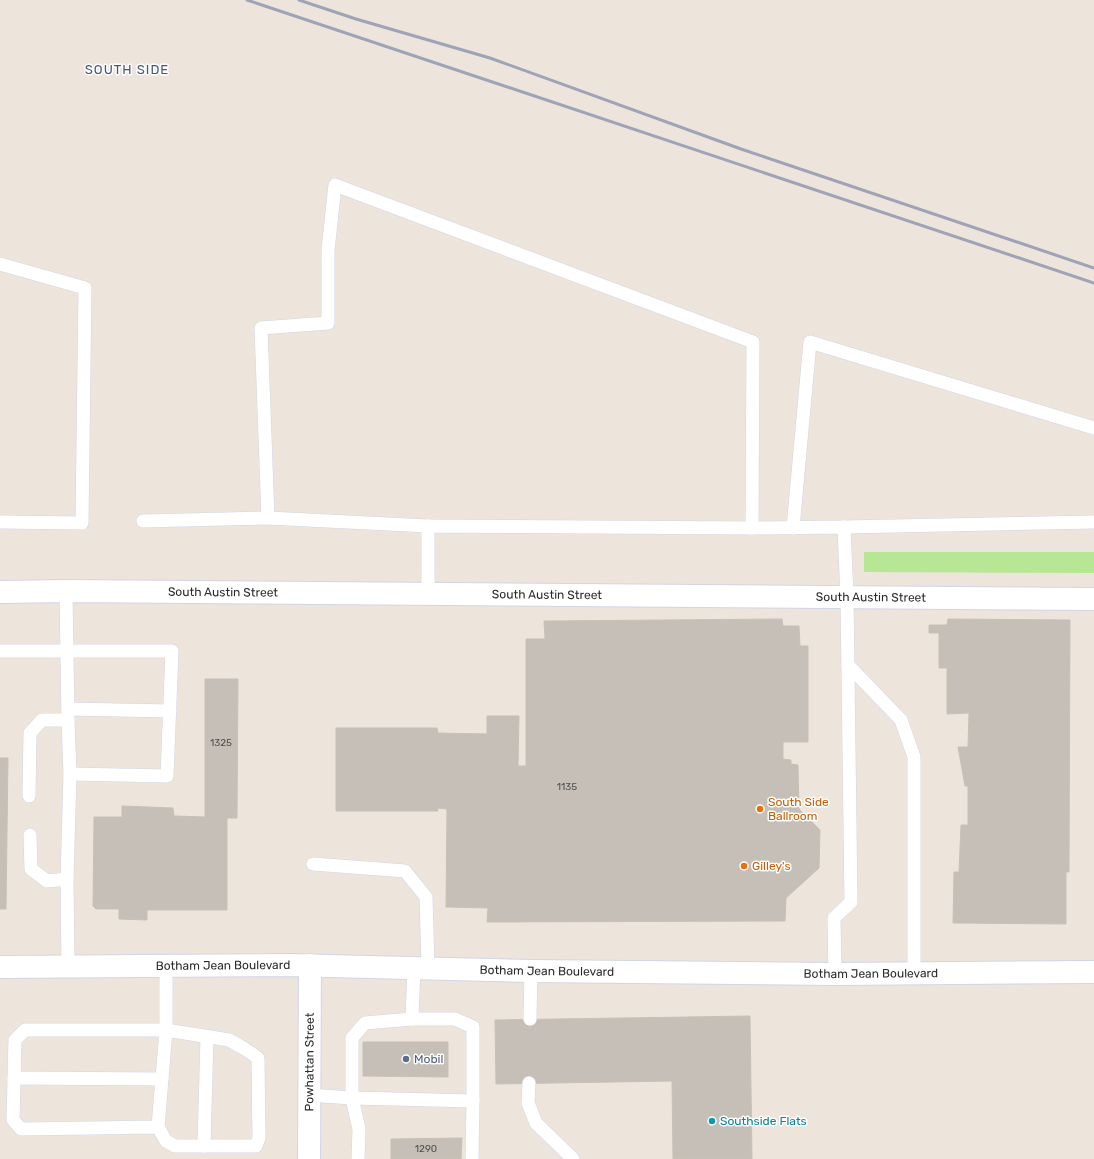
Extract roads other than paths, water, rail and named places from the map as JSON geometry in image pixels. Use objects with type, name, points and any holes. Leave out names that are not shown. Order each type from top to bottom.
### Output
[{"type":"street","name":"South Austin Street","points":[[0,592],[66,591],[1094,599]]},
{"type":"street","name":"Botham Jean Boulevard","points":[[0,967],[310,965],[531,971],[835,974],[1094,972]]},
{"type":"street","name":"Powhattan Street","points":[[309,1159],[310,965]]},
{"type":"lane","points":[[268,518],[261,328],[328,323],[328,250],[335,185],[753,342],[752,528]]},
{"type":"lane","points":[[0,264],[85,288],[82,523],[0,522]]},
{"type":"lane","points":[[793,528],[810,342],[1094,428]]},
{"type":"lane","points":[[143,521],[268,518],[428,526],[752,528],[1094,522]]},
{"type":"lane","points":[[428,526],[428,594]]},
{"type":"lane","points":[[835,974],[834,918],[851,902],[847,597],[844,527]]},
{"type":"lane","points":[[66,591],[70,774],[67,879],[68,967]]},
{"type":"lane","points":[[0,651],[172,651],[167,776],[70,774]]},
{"type":"lane","points":[[848,665],[901,720],[914,757],[914,974]]},
{"type":"lane","points":[[29,796],[30,733],[42,720],[68,715],[170,711]]},
{"type":"lane","points":[[30,835],[31,869],[47,881],[67,879]]},
{"type":"lane","points":[[313,864],[405,871],[426,896],[421,968],[412,1019]]},
{"type":"lane","points":[[158,1127],[21,1129],[13,1120],[15,1040],[25,1030],[166,1030],[229,1040],[258,1058],[259,1138],[256,1146],[175,1146],[166,1141],[158,1127],[166,1030],[166,966]]},
{"type":"lane","points":[[530,1019],[531,971]]},
{"type":"lane","points":[[358,1159],[359,1129],[352,1098],[352,1038],[365,1023],[412,1019],[455,1019],[473,1027],[472,1159]]},
{"type":"lane","points":[[204,1146],[208,1037]]},
{"type":"lane","points":[[14,1078],[162,1079]]},
{"type":"lane","points":[[529,1083],[528,1103],[536,1123],[573,1159]]},
{"type":"lane","points":[[309,1095],[352,1098],[473,1101]]},
{"type":"railway","points":[[247,0],[1094,283]]},
{"type":"railway","points":[[299,0],[356,19],[490,58],[741,149],[1094,268]]},
{"type":"place","name":"South Side Ballroom","points":[[760,809]]},
{"type":"place","name":"Gilley's","points":[[744,866]]},
{"type":"place","name":"Mobil","points":[[406,1059]]},
{"type":"place","name":"Southside Flats","points":[[712,1121]]},
{"type":"district","name":"SOUTH SIDE","points":[[127,69]]}]
